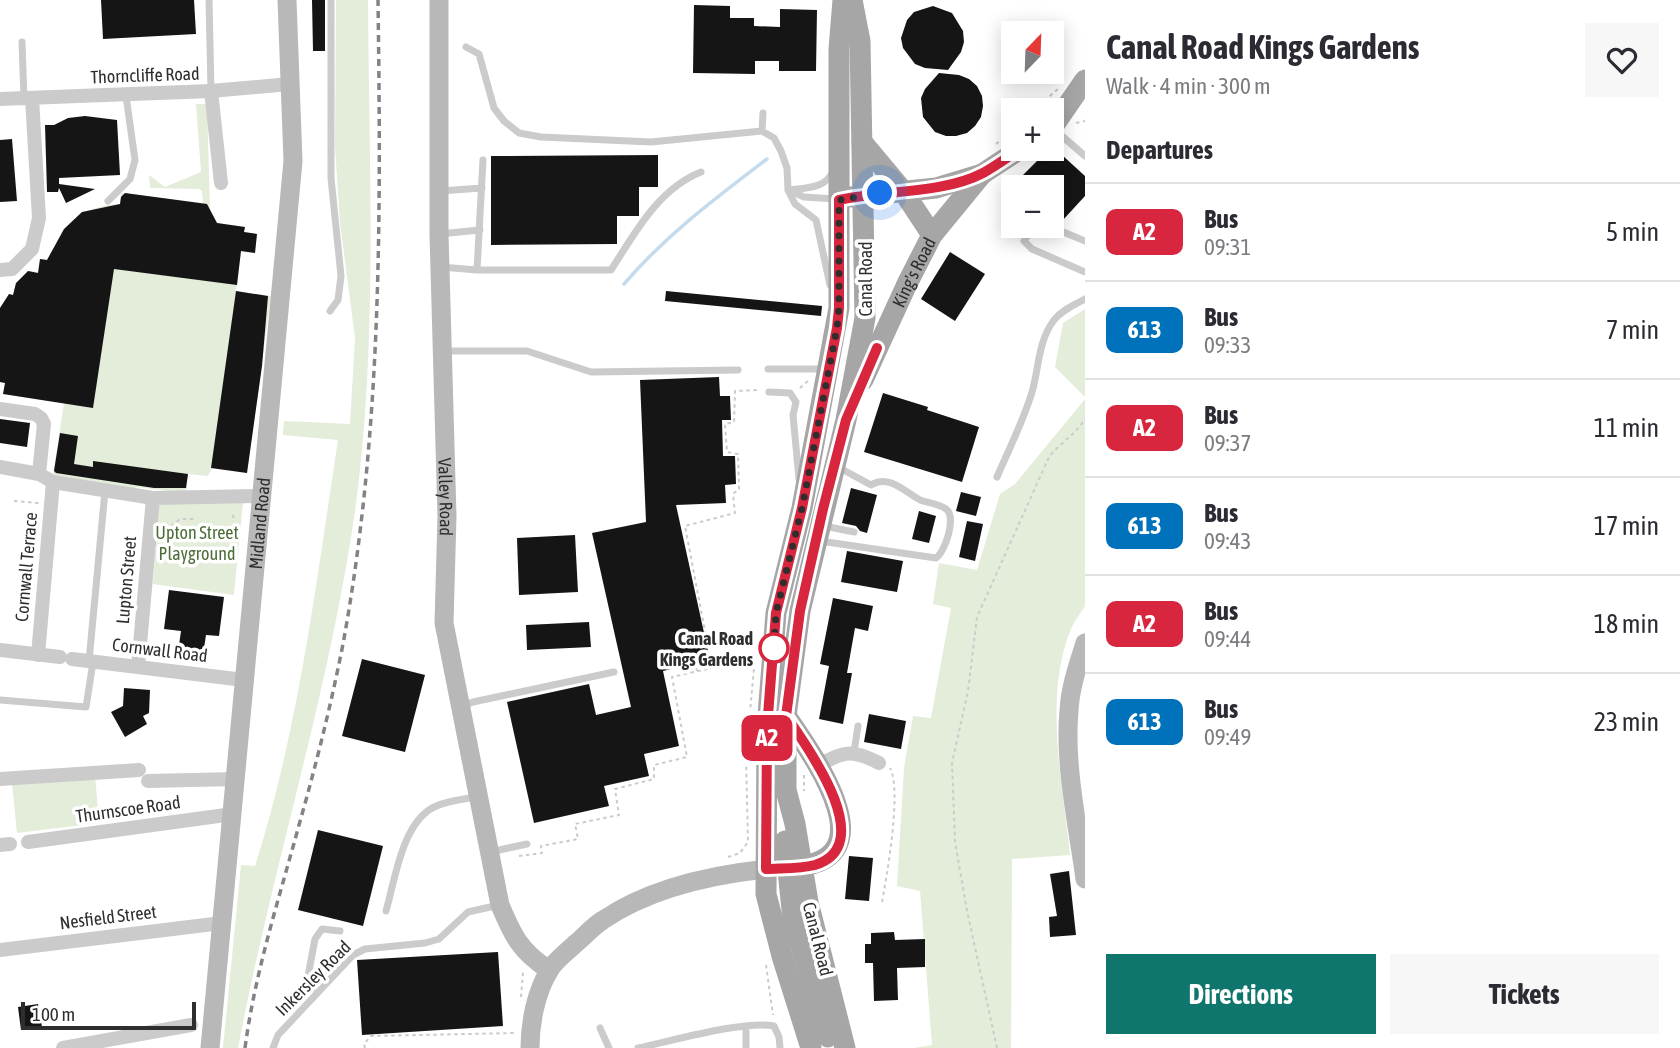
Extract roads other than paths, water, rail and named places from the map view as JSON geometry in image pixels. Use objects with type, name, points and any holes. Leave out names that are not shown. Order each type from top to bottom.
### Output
[{"type":"main road","name":"Canal Road","points":[[811,1048],[766,894],[767,728],[776,613],[802,508],[823,369],[839,301],[839,49],[843,0]]},
{"type":"main road","name":"Canal Road","points":[[845,1048],[808,902],[784,826],[795,793],[786,716],[800,611],[862,346],[865,298],[860,41],[852,0]]},
{"type":"main road","points":[[1064,111],[1085,80]]},
{"type":"main road","points":[[862,142],[903,191],[932,235]]},
{"type":"main road","name":"King's Road","points":[[839,200],[864,194],[936,188],[982,174],[1002,161]]},
{"type":"main road","name":"King's Road","points":[[846,420],[932,235],[982,174]]},
{"type":"main road","points":[[839,301],[886,298],[907,284]]},
{"type":"main road","points":[[766,869],[816,864],[827,858],[838,843],[839,815],[836,798],[812,767],[786,716]]},
{"type":"main road","points":[[795,867],[793,920],[832,1048]]},
{"type":"street","name":"Midland Road","points":[[210,1048],[293,161],[287,0]]},
{"type":"street","name":"Valley Road","points":[[439,0],[439,234],[447,516],[444,623],[500,905],[513,937],[530,957],[549,970]]},
{"type":"street","name":"Thorncliffe Road","points":[[0,100],[127,96],[290,84]]},
{"type":"street","points":[[211,91],[221,183]]},
{"type":"street","points":[[6,269],[33,249],[39,218],[28,98]]},
{"type":"street","points":[[0,409],[35,414],[41,418],[44,424],[39,474]]},
{"type":"street","points":[[0,467],[39,474],[53,482],[153,498],[260,496]]},
{"type":"street","name":"Cornwall Terrace","points":[[38,655],[53,482]]},
{"type":"street","name":"Lupton Street","points":[[138,667],[153,498]]},
{"type":"street","points":[[1085,643],[1069,710],[1068,748],[1085,879]]},
{"type":"street","name":"Cornwall Road","points":[[0,650],[244,680]]},
{"type":"street","points":[[812,767],[835,755],[854,752],[883,762]]},
{"type":"street","points":[[0,779],[143,775],[236,779]]},
{"type":"street","name":"Thurnscoe Road","points":[[28,842],[233,814]]},
{"type":"street","points":[[530,1040],[536,1007],[549,970],[603,920],[643,899],[688,882],[766,869]]},
{"type":"street","name":"Nesfield Street","points":[[0,950],[222,923]]},
{"type":"street","points":[[63,1048],[85,1047],[191,1025]]},
{"type":"lane","points":[[209,0],[211,91]]},
{"type":"lane","points":[[330,311],[338,300],[341,276],[331,178],[331,0]]},
{"type":"lane","points":[[22,42],[28,98]]},
{"type":"lane","points":[[466,47],[479,54],[494,108],[504,121],[519,133],[541,137],[651,142],[762,131],[774,138],[787,168],[788,190],[795,204],[816,220],[834,303],[839,301]]},
{"type":"lane","points":[[108,201],[130,180],[135,160],[127,96]]},
{"type":"lane","points":[[762,113],[762,131]]},
{"type":"lane","points":[[1064,138],[1085,156]]},
{"type":"lane","points":[[788,190],[816,187],[830,178],[840,154]]},
{"type":"lane","points":[[477,270],[483,160]]},
{"type":"lane","points":[[440,267],[477,270],[611,270],[639,225],[671,189],[701,172]]},
{"type":"lane","points":[[439,191],[482,188]]},
{"type":"lane","points":[[788,190],[804,197],[839,200]]},
{"type":"lane","points":[[439,234],[480,230]]},
{"type":"lane","points":[[1064,232],[1085,241]]},
{"type":"lane","points":[[1026,238],[1024,241],[1032,250],[1085,272]]},
{"type":"lane","points":[[997,477],[1021,423],[1044,337],[1055,319],[1085,299]]},
{"type":"lane","points":[[443,351],[527,351],[591,372],[738,370]]},
{"type":"lane","points":[[768,369],[823,369]]},
{"type":"lane","points":[[768,391],[790,393],[796,402],[793,415],[802,508]]},
{"type":"lane","points":[[818,532],[870,549],[900,551],[930,558],[936,558],[944,552],[951,522],[947,509],[920,500],[899,486],[883,481],[871,485],[834,465]]},
{"type":"lane","points":[[0,700],[86,708],[105,490]]},
{"type":"lane","points":[[818,532],[854,533]]},
{"type":"lane","points":[[460,708],[473,702],[614,672]]},
{"type":"lane","points":[[854,752],[859,726]]},
{"type":"lane","points":[[386,911],[406,840],[415,824],[435,806],[477,797]]},
{"type":"lane","points":[[489,852],[527,844]]},
{"type":"lane","name":"Inkersley Road","points":[[273,1048],[278,1035],[353,955],[365,949],[439,939],[468,912],[500,905]]},
{"type":"lane","points":[[317,993],[307,976],[315,939],[322,929],[340,931]]},
{"type":"lane","points":[[638,1048],[764,1024],[774,1026],[780,1048]]},
{"type":"lane","points":[[746,1026],[746,1048]]},
{"type":"lane","points":[[600,1028],[609,1048]]},
{"type":"waterway","points":[[624,284],[674,233],[767,159]]},
{"type":"railway","points":[[245,1048],[261,964],[328,712],[356,564],[372,403],[376,323],[379,242],[378,0]]},
{"type":"place","name":"Canal Road Kings Gardens","points":[[774,648]]},
{"type":"park label","name":"Upton Street Playground","points":[[197,542]]}]
